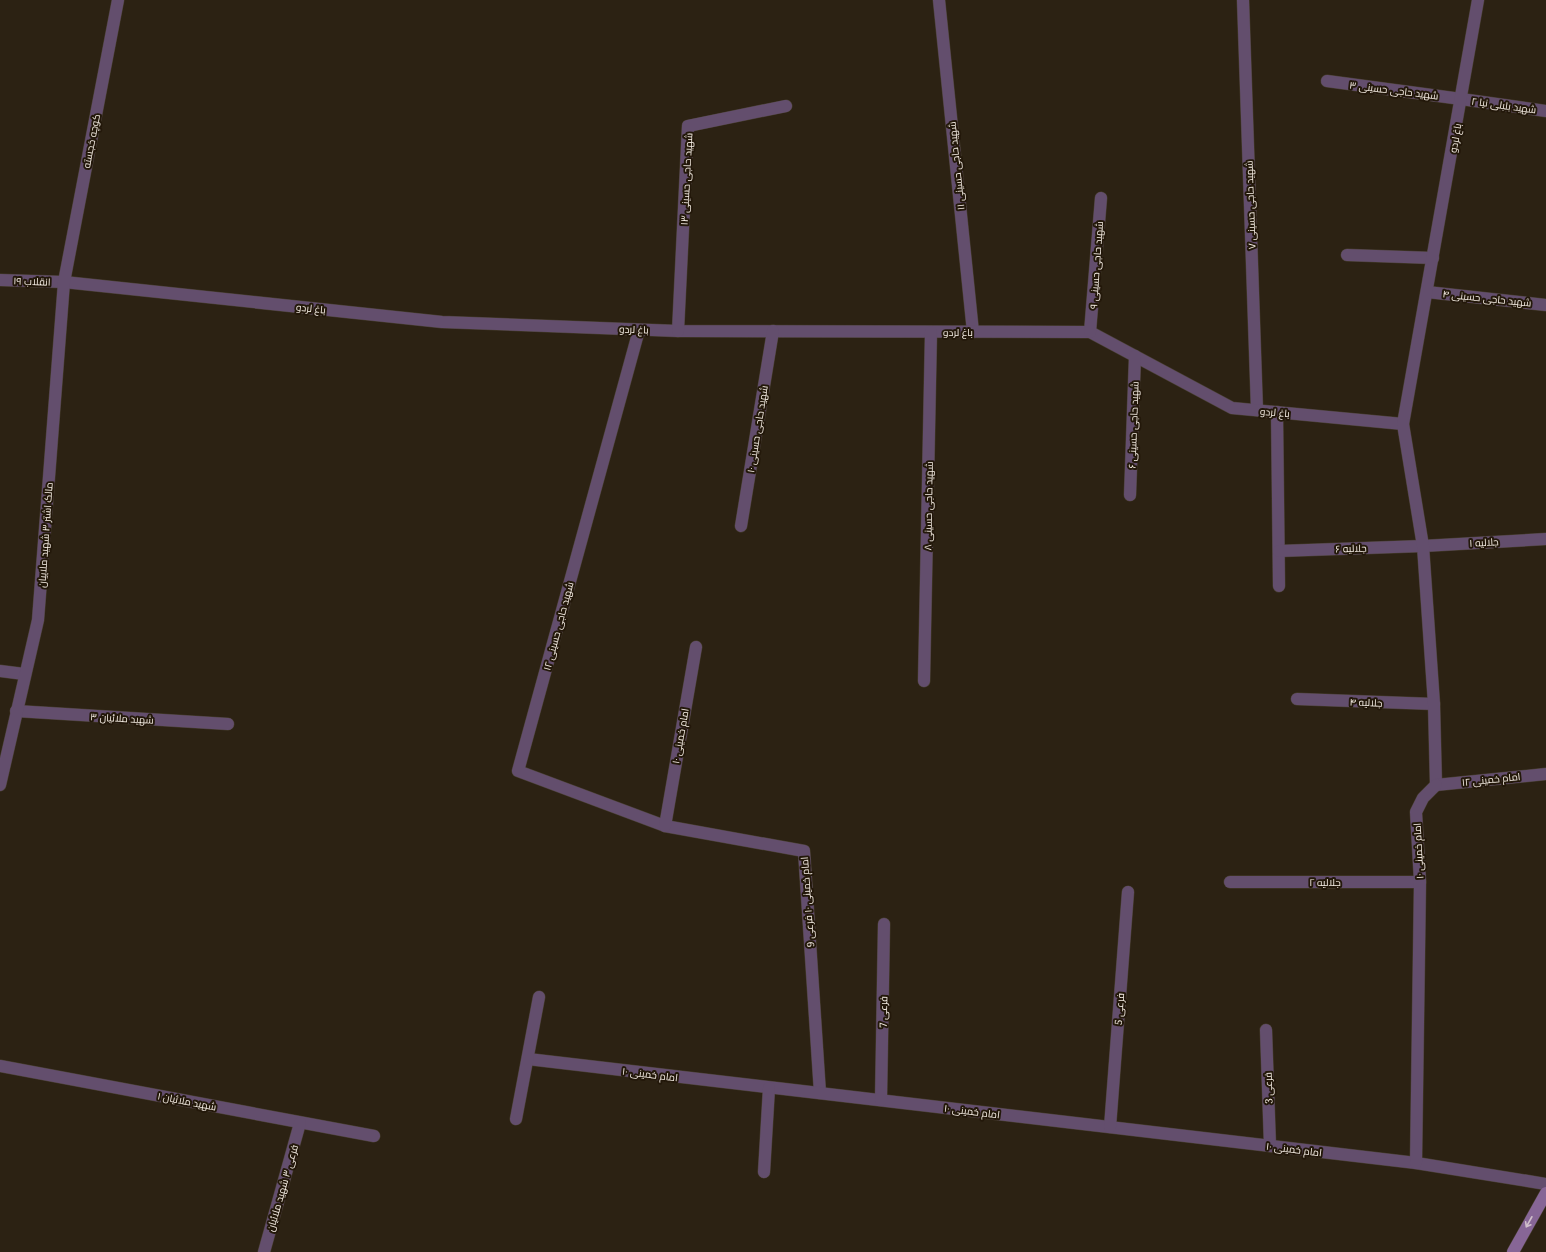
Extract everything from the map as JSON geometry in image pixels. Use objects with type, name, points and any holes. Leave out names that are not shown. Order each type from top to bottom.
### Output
[{"type":"main road","points":[[1513,1252],[1546,1193]]},
{"type":"street","name":"کوچه خجسته","points":[[64,282],[118,0]]},
{"type":"street","name":"شهید حاجی حسینی ۱۱","points":[[939,0],[973,332]]},
{"type":"street","name":"شهید حاجی حسینی ۷","points":[[1243,0],[1257,410]]},
{"type":"street","name":"باغ لردو","points":[[64,282],[442,322],[678,331],[1090,332],[1232,408],[1403,424],[1462,99],[1478,0]]},
{"type":"street","name":"شهید حاجی حسینی ۳","points":[[1327,81],[1462,99]]},
{"type":"street","name":"شهید بلبلی نیا ۲","points":[[1462,99],[1546,111]]},
{"type":"street","name":"شهید حاجی حسینی ۱۳","points":[[678,331],[688,126],[786,106]]},
{"type":"street","name":"شهید حاجی حسینی ۹","points":[[1090,332],[1101,198]]},
{"type":"street","points":[[1346,255],[1433,258]]},
{"type":"street","name":"انقلاب ۱۹","points":[[0,280],[64,282]]},
{"type":"street","name":"مالک اشتر ۳ شهید ملاییان","points":[[0,785],[24,674],[38,620],[64,282]]},
{"type":"street","name":"شهید حاجی حسینی ۴","points":[[1427,292],[1546,305]]},
{"type":"street","name":"شهید حاجی حسینی ۱۲","points":[[639,330],[518,771],[665,826]]},
{"type":"street","name":"شهید حاجی حسینی ۱۰","points":[[741,526],[772,331]]},
{"type":"street","name":"شهید حاجی حسینی ۸","points":[[924,681],[931,332]]},
{"type":"street","name":"شهید حاجی حسینی ۶","points":[[1130,495],[1135,356]]},
{"type":"street","points":[[1277,412],[1279,586]]},
{"type":"street","points":[[1403,424],[1423,546],[1434,704],[1436,785]]},
{"type":"street","name":"جلالیه ۱","points":[[1423,546],[1546,539]]},
{"type":"street","name":"جلالیه ۶","points":[[1278,551],[1423,546]]},
{"type":"street","name":"امام خمینی ۱۰","points":[[665,826],[696,647]]},
{"type":"street","points":[[0,671],[24,674]]},
{"type":"street","name":"جلالیه ۴","points":[[1297,699],[1434,704]]},
{"type":"street","name":"شهید ملائیان ۳","points":[[16,711],[228,724]]},
{"type":"street","name":"امام خمینی ۱۲","points":[[1436,785],[1546,774]]},
{"type":"street","name":"امام خمینی ۱۰","points":[[1416,1163],[1420,882],[1416,812],[1423,798],[1436,785]]},
{"type":"street","name":"امام خمینی ۱۰ فرعی 9","points":[[665,826],[804,851],[820,1093]]},
{"type":"street","name":"جلالیه ۲","points":[[1230,882],[1420,882]]},
{"type":"street","name":"فرعی 5","points":[[1110,1127],[1128,892]]},
{"type":"street","name":"فرعی 7","points":[[881,1100],[884,924]]},
{"type":"street","points":[[516,1118],[539,997]]},
{"type":"street","name":"فرعی 3","points":[[1266,1030],[1270,1146]]},
{"type":"street","name":"امام خمینی ۱۰","points":[[528,1059],[1416,1163],[1546,1184]]},
{"type":"street","name":"شهید ملائیان ۱","points":[[0,1066],[374,1136]]},
{"type":"street","points":[[764,1172],[769,1088]]},
{"type":"street","name":"فرعی ۳ شهید ملائیان","points":[[264,1252],[300,1123]]}]
